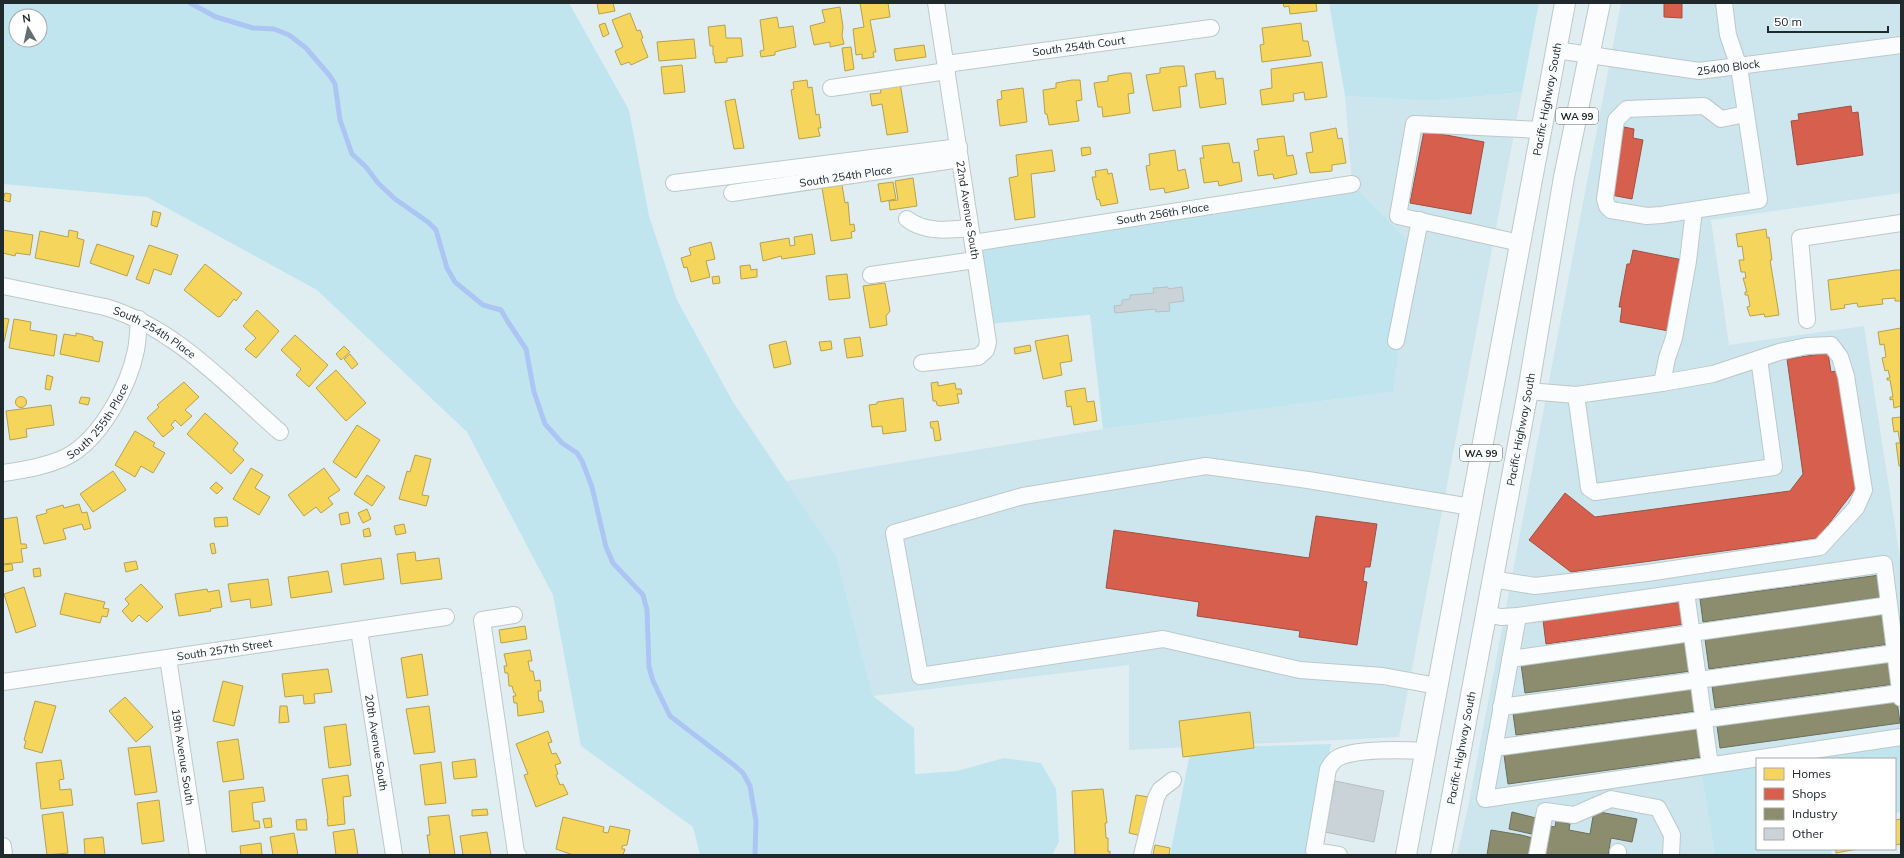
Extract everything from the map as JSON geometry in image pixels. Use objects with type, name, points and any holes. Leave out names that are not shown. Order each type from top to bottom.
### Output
[{"type":"main road","name":"Pacific Highway South","points":[[1406,855],[1565,3]]},
{"type":"main road","name":"Pacific Highway South","points":[[1440,855],[1528,391],[1564,177],[1600,3]]},
{"type":"street","name":"22nd Avenue South","points":[[922,363],[978,357],[986,350],[988,342],[936,3]]},
{"type":"street","points":[[1724,3],[1728,35],[1739,67],[1759,200],[1647,216],[1611,210],[1607,206],[1605,199],[1616,120],[1627,109],[1704,106],[1722,119],[1746,114]]},
{"type":"street","name":"South 254th Court","points":[[947,67],[1211,28]]},
{"type":"street","name":"25400 Block","points":[[1556,50],[1700,71],[1901,45]]},
{"type":"street","points":[[831,88],[947,67]]},
{"type":"street","points":[[1520,243],[1398,216],[1414,124],[1541,130]]},
{"type":"street","points":[[674,183],[959,153]]},
{"type":"street","name":"South 254th Place","points":[[732,193],[959,153]]},
{"type":"street","name":"South 256th Place","points":[[973,243],[1352,184]]},
{"type":"street","points":[[1662,383],[1667,358],[1674,338],[1688,261],[1694,210]]},
{"type":"street","points":[[907,219],[923,228],[940,230],[970,228]]},
{"type":"street","points":[[1396,341],[1420,220]]},
{"type":"street","points":[[1808,320],[1800,238],[1901,223]]},
{"type":"street","points":[[871,275],[975,260]]},
{"type":"street","name":"South 254th Place","points":[[3,286],[105,306],[140,319],[182,345],[280,432]]},
{"type":"street","name":"South 255th Place","points":[[3,473],[45,464],[67,456],[82,447],[92,437],[113,410],[120,394],[136,351],[140,319]]},
{"type":"street","points":[[1492,579],[1535,586],[1647,573],[1820,547],[1856,508],[1864,490],[1846,376],[1840,357],[1831,345],[1807,346],[1759,359],[1713,374],[1662,383],[1576,396],[1528,391]]},
{"type":"street","points":[[1576,396],[1589,488],[1595,492],[1774,467],[1759,359]]},
{"type":"street","points":[[1437,686],[1383,676],[1300,670],[1163,639],[920,676],[894,533],[1023,496],[1206,466],[1308,480],[1471,507]]},
{"type":"street","points":[[1485,614],[1501,617],[1518,616],[1884,564],[1901,696],[1494,748]]},
{"type":"street","points":[[1686,592],[1710,765]]},
{"type":"street","points":[[1510,659],[1889,604]]},
{"type":"street","points":[[514,615],[482,620],[515,845],[518,855]]},
{"type":"street","points":[[1518,616],[1485,799],[1756,758]]},
{"type":"street","name":"South 257th Street","points":[[3,682],[446,617]]},
{"type":"street","name":"20th Avenue South","points":[[359,630],[394,855]]},
{"type":"street","points":[[1501,707],[1895,653]]},
{"type":"street","name":"19th Avenue South","points":[[168,658],[198,855]]},
{"type":"street","points":[[1758,758],[1901,737]]},
{"type":"street","points":[[1339,855],[1314,851],[1328,769],[1336,759],[1349,755],[1395,750],[1425,751]]},
{"type":"street","points":[[1142,855],[1156,798],[1160,790],[1173,780]]},
{"type":"street","points":[[1537,855],[1545,811],[1574,814],[1610,799],[1658,808],[1672,835],[1671,855]]},
{"type":"street","points":[[3,846],[4,855]]},
{"type":"shaded area","points":[[3,3],[569,3],[629,110],[649,216],[677,300],[733,402],[836,555],[873,696],[914,728],[915,774],[957,771],[1004,758],[1041,763],[1056,789],[1059,842],[1052,855],[700,855],[693,827],[581,746],[553,595],[467,432],[317,290],[147,197],[3,184]]},
{"type":"shaded area","points":[[1329,3],[1539,3],[1522,92],[1433,101],[1345,96]]},
{"type":"shaded area","points":[[1621,3],[1901,3],[1901,193],[1711,220],[1729,345],[1864,326],[1901,564],[1901,742],[1794,758],[1756,758],[1756,764],[1701,772],[1715,855],[1457,855],[1468,807]]},
{"type":"shaded area","points":[[1522,92],[1399,737],[1129,750],[1129,665],[873,696],[836,555],[786,481],[1103,429],[1393,392],[1352,184],[1345,96],[1433,101]]},
{"type":"shaded area","points":[[1352,184],[1411,245],[1393,392],[1103,429],[1090,315],[985,324],[973,243]]},
{"type":"shaded area","points":[[1901,742],[1901,812],[1896,813],[1896,758],[1793,758]]},
{"type":"shaded area","points":[[1331,744],[1309,855],[1170,855],[1191,748]]},
{"type":"shaded area","points":[[1756,763],[1756,850],[1831,850],[1832,855],[1715,855],[1701,772]]},
{"type":"building: Homes","points":[[597,3],[613,3],[615,11],[599,14]]},
{"type":"building: Homes","points":[[860,3],[888,3],[890,17],[870,20],[876,52],[873,52],[874,57],[862,59],[862,54],[856,55],[853,29],[864,27]]},
{"type":"building: Homes","points":[[1283,3],[1316,3],[1317,11],[1290,14],[1289,6],[1284,7]]},
{"type":"building: Homes","points":[[840,7],[844,44],[830,47],[830,42],[814,45],[810,26],[825,22],[822,10]]},
{"type":"building: Homes","points":[[630,13],[637,31],[640,30],[643,38],[641,39],[648,57],[631,65],[629,62],[621,65],[615,51],[623,47],[612,20]]},
{"type":"building: Homes","points":[[777,17],[779,28],[793,26],[796,47],[775,52],[775,55],[761,57],[760,51],[764,50],[760,20]]},
{"type":"building: Homes","points":[[605,23],[609,34],[603,37],[599,25]]},
{"type":"building: Homes","points":[[1301,23],[1303,41],[1308,41],[1311,56],[1262,62],[1260,45],[1264,44],[1262,28]]},
{"type":"building: Homes","points":[[725,25],[726,38],[741,38],[743,56],[727,58],[727,62],[715,63],[713,46],[710,46],[708,27]]},
{"type":"building: Homes","points":[[694,39],[696,58],[659,61],[657,42]]},
{"type":"building: Homes","points":[[924,45],[926,57],[896,61],[894,49]]},
{"type":"building: Homes","points":[[851,47],[854,69],[845,71],[842,48]]},
{"type":"building: Homes","points":[[1322,62],[1327,97],[1305,100],[1304,92],[1293,94],[1294,101],[1262,105],[1260,90],[1272,88],[1271,69]]},
{"type":"building: Homes","points":[[682,65],[685,92],[664,94],[661,67]]},
{"type":"building: Homes","points":[[1184,66],[1187,86],[1179,87],[1181,107],[1153,111],[1146,75],[1160,73],[1160,68]]},
{"type":"building: Homes","points":[[1215,71],[1216,79],[1223,78],[1226,104],[1200,108],[1195,74]]},
{"type":"building: Homes","points":[[1131,73],[1134,93],[1128,94],[1130,113],[1103,117],[1102,107],[1098,107],[1094,83],[1108,81],[1108,76]]},
{"type":"building: Homes","points":[[807,80],[808,88],[812,87],[816,115],[819,114],[821,128],[818,128],[820,136],[799,139],[791,90],[794,89],[793,82]]},
{"type":"building: Homes","points":[[1080,80],[1082,100],[1076,101],[1079,121],[1049,125],[1047,114],[1045,114],[1043,90],[1056,88],[1056,83]]},
{"type":"building: Homes","points":[[900,83],[908,132],[887,135],[882,104],[872,106],[870,94],[881,93],[880,86]]},
{"type":"building: Homes","points":[[1023,88],[1027,122],[1000,126],[997,100],[1002,99],[1001,91]]},
{"type":"building: Homes","points":[[735,99],[744,148],[734,149],[725,101]]},
{"type":"building: Homes","points":[[1336,128],[1338,139],[1342,138],[1346,163],[1332,165],[1332,171],[1310,173],[1306,153],[1313,152],[1310,133]]},
{"type":"building: Homes","points":[[1284,136],[1287,156],[1293,155],[1297,174],[1274,179],[1273,174],[1258,176],[1254,151],[1259,150],[1257,139]]},
{"type":"building: Homes","points":[[1229,143],[1233,163],[1239,162],[1242,181],[1219,186],[1218,181],[1204,183],[1200,158],[1204,158],[1202,146]]},
{"type":"building: Homes","points":[[1090,147],[1091,154],[1082,156],[1081,148]]},
{"type":"building: Homes","points":[[1052,150],[1055,171],[1031,174],[1035,217],[1015,220],[1009,178],[1018,176],[1016,155]]},
{"type":"building: Homes","points":[[1175,150],[1178,171],[1185,169],[1189,188],[1165,193],[1164,188],[1150,190],[1146,166],[1150,165],[1149,154]]},
{"type":"building: Homes","points":[[1107,169],[1108,174],[1112,173],[1118,203],[1101,206],[1099,199],[1097,200],[1092,177],[1096,177],[1095,171]]},
{"type":"building: Homes","points":[[913,178],[917,206],[890,210],[889,201],[898,200],[895,181]]},
{"type":"building: Homes","points":[[893,182],[896,199],[881,202],[878,184]]},
{"type":"building: Homes","points":[[842,185],[845,203],[848,202],[850,225],[854,224],[855,231],[851,232],[852,238],[831,241],[822,188]]},
{"type":"building: Homes","points":[[5,193],[11,194],[10,202],[3,200]]},
{"type":"building: Homes","points":[[153,211],[161,213],[157,227],[151,225]]},
{"type":"building: Homes","points":[[1766,229],[1767,238],[1769,237],[1772,260],[1770,260],[1779,315],[1765,317],[1764,314],[1750,316],[1747,307],[1750,306],[1748,295],[1745,295],[1745,292],[1747,292],[1743,278],[1746,278],[1745,272],[1741,272],[1739,260],[1744,260],[1742,246],[1738,247],[1736,234]]},
{"type":"building: Homes","points":[[3,230],[33,235],[30,255],[16,253],[15,256],[3,253]]},
{"type":"building: Homes","points":[[69,230],[78,232],[77,238],[84,240],[79,267],[35,258],[40,231],[68,237]]},
{"type":"building: Homes","points":[[812,234],[815,254],[782,259],[781,256],[763,261],[760,243],[789,238],[790,246],[795,245],[794,237]]},
{"type":"building: Homes","points":[[711,242],[715,259],[706,261],[710,277],[691,282],[687,267],[684,268],[681,258],[691,255],[689,248]]},
{"type":"building: Homes","points":[[97,244],[134,256],[127,276],[90,263]]},
{"type":"building: Homes","points":[[149,245],[178,255],[171,275],[154,269],[149,284],[136,279]]},
{"type":"building: Homes","points":[[205,264],[242,293],[236,301],[234,299],[221,316],[218,317],[184,290]]},
{"type":"building: Homes","points":[[750,265],[751,270],[757,269],[757,277],[741,279],[740,266]]},
{"type":"building: Homes","points":[[1901,270],[1901,301],[1895,301],[1895,298],[1882,299],[1883,304],[1858,307],[1857,303],[1844,305],[1845,308],[1831,310],[1828,280]]},
{"type":"building: Homes","points":[[847,274],[850,298],[829,300],[826,276]]},
{"type":"building: Homes","points":[[719,276],[720,283],[713,284],[712,277]]},
{"type":"building: Homes","points":[[885,283],[890,311],[886,316],[887,325],[870,328],[863,286]]},
{"type":"building: Homes","points":[[257,310],[279,331],[256,358],[245,349],[256,338],[243,326]]},
{"type":"building: Homes","points":[[3,318],[9,319],[4,342],[3,342]]},
{"type":"building: Homes","points":[[14,319],[31,322],[30,330],[57,335],[54,356],[9,348]]},
{"type":"building: Homes","points":[[1901,328],[1901,406],[1894,408],[1893,399],[1890,400],[1890,397],[1893,397],[1890,380],[1887,380],[1887,378],[1890,378],[1888,370],[1885,371],[1882,358],[1886,357],[1884,344],[1880,345],[1878,332]]},
{"type":"building: Homes","points":[[76,333],[93,337],[93,340],[103,342],[99,362],[60,354],[64,334],[76,336]]},
{"type":"building: Homes","points":[[295,335],[328,365],[309,387],[296,375],[301,369],[281,350]]},
{"type":"building: Homes","points":[[1068,335],[1072,361],[1060,363],[1062,375],[1043,379],[1035,341]]},
{"type":"building: Homes","points":[[860,337],[863,356],[847,358],[844,339]]},
{"type":"building: Homes","points":[[786,341],[791,364],[774,368],[769,345]]},
{"type":"building: Homes","points":[[831,341],[832,349],[821,351],[819,342]]},
{"type":"building: Homes","points":[[1030,345],[1031,351],[1015,354],[1014,348]]},
{"type":"building: Homes","points":[[344,346],[350,352],[341,360],[336,354]]},
{"type":"building: Homes","points":[[350,354],[358,364],[352,369],[344,359]]},
{"type":"building: Homes","points":[[336,370],[366,403],[346,421],[316,388]]},
{"type":"building: Homes","points":[[47,375],[53,377],[50,390],[45,389]]},
{"type":"building: Homes","points":[[184,382],[199,397],[185,410],[192,416],[181,426],[175,420],[171,425],[174,428],[163,437],[147,418],[159,407],[157,405]]},
{"type":"building: Homes","points":[[938,382],[938,386],[955,383],[956,389],[961,389],[962,394],[957,394],[959,403],[940,406],[937,405],[936,401],[933,401],[931,383]]},
{"type":"building: Homes","points":[[1085,388],[1087,402],[1094,401],[1097,421],[1074,425],[1071,406],[1067,407],[1065,391]]},
{"type":"building: Homes","points":[[19,397],[23,397],[25,398],[25,406],[19,407],[16,404],[16,400]]},
{"type":"building: Homes","points":[[81,397],[90,398],[88,405],[79,403]]},
{"type":"building: Homes","points":[[903,398],[906,431],[883,434],[882,426],[872,427],[869,405],[877,404],[877,402]]},
{"type":"building: Homes","points":[[51,405],[54,425],[26,429],[27,437],[10,440],[6,411]]},
{"type":"building: Homes","points":[[205,413],[238,443],[233,450],[244,460],[231,474],[187,434]]},
{"type":"building: Homes","points":[[1901,417],[1901,466],[1899,466],[1896,443],[1900,443],[1898,431],[1894,432],[1892,418]]},
{"type":"building: Homes","points":[[938,421],[941,440],[935,441],[933,428],[931,428],[930,422]]},
{"type":"building: Homes","points":[[357,425],[380,440],[356,478],[333,462]]},
{"type":"building: Homes","points":[[135,431],[155,443],[153,446],[165,453],[153,473],[141,466],[135,477],[115,465]]},
{"type":"building: Homes","points":[[415,455],[431,459],[422,495],[429,496],[426,506],[399,499],[407,471],[410,472]]},
{"type":"building: Homes","points":[[251,468],[263,475],[255,488],[270,497],[259,515],[233,499]]},
{"type":"building: Homes","points":[[324,468],[340,490],[328,498],[333,504],[321,513],[316,507],[304,516],[288,495]]},
{"type":"building: Homes","points":[[113,471],[126,490],[93,512],[80,494]]},
{"type":"building: Homes","points":[[367,475],[385,487],[372,506],[354,494]]},
{"type":"building: Homes","points":[[216,482],[223,488],[217,494],[210,488]]},
{"type":"building: Homes","points":[[79,504],[82,513],[87,512],[91,528],[84,530],[82,524],[63,529],[66,539],[44,544],[36,516],[47,513],[46,510],[63,505],[64,508]]},
{"type":"building: Homes","points":[[367,509],[371,519],[363,523],[358,513]]},
{"type":"building: Homes","points":[[348,512],[350,523],[341,525],[339,514]]},
{"type":"building: Homes","points":[[17,517],[21,544],[26,544],[27,548],[21,549],[23,562],[3,564],[3,519]]},
{"type":"building: Homes","points":[[227,517],[228,526],[215,527],[214,518]]},
{"type":"building: Homes","points":[[404,524],[406,533],[396,535],[394,526]]},
{"type":"building: Homes","points":[[369,528],[371,536],[364,537],[363,530]]},
{"type":"building: Homes","points":[[214,543],[216,553],[212,554],[210,544]]},
{"type":"building: Homes","points":[[415,552],[416,561],[439,558],[442,579],[401,584],[397,554]]},
{"type":"building: Homes","points":[[381,558],[384,579],[344,585],[341,564]]},
{"type":"building: Homes","points":[[136,561],[138,569],[126,572],[124,563]]},
{"type":"building: Homes","points":[[12,564],[13,570],[3,572],[3,565]]},
{"type":"building: Homes","points":[[40,568],[41,576],[34,577],[33,569]]},
{"type":"building: Homes","points":[[328,571],[332,592],[291,598],[288,577]]},
{"type":"building: Homes","points":[[268,579],[272,605],[251,608],[250,599],[231,602],[228,584]]},
{"type":"building: Homes","points":[[141,584],[163,607],[147,622],[139,615],[132,622],[122,611],[129,604],[125,599]]},
{"type":"building: Homes","points":[[24,587],[36,626],[16,633],[4,594]]},
{"type":"building: Homes","points":[[207,589],[208,592],[219,590],[222,607],[210,609],[211,611],[179,616],[175,594]]},
{"type":"building: Homes","points":[[65,593],[105,602],[103,608],[109,609],[107,617],[102,616],[100,623],[60,614]]},
{"type":"building: Homes","points":[[525,626],[527,639],[501,643],[499,630]]},
{"type":"building: Homes","points":[[530,650],[532,661],[528,661],[530,671],[533,671],[535,681],[540,680],[541,691],[538,691],[539,701],[542,701],[544,712],[518,716],[517,703],[514,703],[513,696],[516,696],[512,686],[509,686],[508,673],[505,673],[504,666],[507,666],[504,654]]},
{"type":"building: Homes","points":[[422,654],[428,695],[407,698],[401,658]]},
{"type":"building: Homes","points":[[328,669],[332,692],[314,694],[315,703],[304,704],[303,695],[285,697],[282,674]]},
{"type":"building: Homes","points":[[223,681],[243,686],[234,726],[213,721]]},
{"type":"building: Homes","points":[[125,697],[153,727],[136,742],[109,711]]},
{"type":"building: Homes","points":[[35,701],[56,706],[42,753],[24,748],[26,741],[24,740]]},
{"type":"building: Homes","points":[[280,706],[287,706],[289,722],[279,723]]},
{"type":"building: Homes","points":[[429,706],[435,752],[414,754],[406,709]]},
{"type":"building: Homes","points":[[1250,712],[1254,748],[1183,757],[1179,721]]},
{"type":"building: Homes","points":[[346,724],[351,765],[329,768],[324,727]]},
{"type":"building: Homes","points":[[548,731],[552,742],[548,743],[552,754],[556,753],[561,763],[555,765],[558,774],[556,775],[560,785],[563,784],[568,794],[536,807],[524,775],[528,774],[516,744]]},
{"type":"building: Homes","points":[[238,739],[244,779],[223,782],[217,742]]},
{"type":"building: Homes","points":[[150,746],[157,792],[135,795],[128,748]]},
{"type":"building: Homes","points":[[475,759],[477,777],[454,779],[452,762]]},
{"type":"building: Homes","points":[[61,760],[64,779],[59,780],[60,790],[71,789],[73,805],[41,809],[36,763]]},
{"type":"building: Homes","points":[[441,762],[446,803],[425,805],[420,765]]},
{"type":"building: Homes","points":[[348,775],[351,796],[343,797],[345,824],[328,826],[322,779]]},
{"type":"building: Homes","points":[[263,787],[265,801],[252,803],[254,821],[259,821],[260,828],[232,832],[229,791]]},
{"type":"building: Homes","points":[[1103,789],[1107,823],[1105,823],[1106,838],[1108,838],[1108,852],[1110,851],[1110,855],[1075,855],[1072,791]]},
{"type":"building: Homes","points":[[1136,795],[1149,797],[1142,836],[1129,833]]},
{"type":"building: Homes","points":[[159,800],[164,841],[142,844],[137,803]]},
{"type":"building: Homes","points":[[487,809],[488,815],[472,816],[472,810]]},
{"type":"building: Homes","points":[[63,812],[68,853],[47,855],[42,815]]},
{"type":"building: Homes","points":[[449,815],[455,855],[430,855],[427,835],[430,835],[428,817]]},
{"type":"building: Homes","points":[[563,817],[604,827],[603,832],[608,833],[610,826],[630,830],[627,845],[622,846],[622,849],[625,849],[623,855],[573,855],[556,849]]},
{"type":"building: Homes","points":[[271,818],[272,827],[265,828],[263,819]]},
{"type":"building: Homes","points":[[306,819],[307,830],[297,830],[296,820]]},
{"type":"building: Homes","points":[[1901,819],[1901,844],[1896,845],[1896,820]]},
{"type":"building: Homes","points":[[354,829],[358,855],[336,855],[333,832]]},
{"type":"building: Homes","points":[[487,832],[491,855],[463,855],[460,836]]},
{"type":"building: Homes","points":[[294,833],[298,855],[273,855],[270,837]]},
{"type":"building: Homes","points":[[103,837],[105,855],[85,855],[84,839]]},
{"type":"building: Homes","points":[[261,843],[262,855],[241,855],[240,846]]},
{"type":"building: Homes","points":[[1155,845],[1170,848],[1169,855],[1153,855]]},
{"type":"building: Homes","points":[[1836,850],[1852,850],[1836,853]]},
{"type":"building: Shops","points":[[1664,3],[1682,3],[1682,18],[1664,17]]},
{"type":"building: Shops","points":[[1851,106],[1852,113],[1858,112],[1863,155],[1797,165],[1791,121],[1799,120],[1798,114]]},
{"type":"building: Shops","points":[[1624,127],[1634,129],[1633,138],[1643,140],[1632,199],[1611,195]]},
{"type":"building: Shops","points":[[1424,131],[1484,142],[1471,214],[1410,203]]},
{"type":"building: Shops","points":[[1633,250],[1683,260],[1669,331],[1620,322],[1622,307],[1619,307],[1627,264],[1630,264]]},
{"type":"building: Shops","points":[[1828,353],[1831,372],[1840,370],[1856,488],[1818,538],[1571,572],[1529,540],[1565,493],[1595,517],[1790,491],[1803,474],[1787,359]]},
{"type":"building: Shops","points":[[1316,516],[1377,524],[1370,567],[1365,567],[1363,581],[1367,582],[1357,645],[1299,637],[1300,631],[1197,616],[1199,602],[1106,588],[1114,530],[1309,558]]},
{"type":"building: Shops","points":[[1682,602],[1685,624],[1546,644],[1543,620]]},
{"type":"building: Industry","points":[[1880,575],[1883,597],[1703,622],[1700,599]]},
{"type":"building: Industry","points":[[1886,614],[1890,644],[1709,669],[1705,639]]},
{"type":"building: Industry","points":[[1687,642],[1691,671],[1525,693],[1521,664]]},
{"type":"building: Industry","points":[[1892,661],[1895,684],[1715,708],[1712,686]]},
{"type":"building: Industry","points":[[1693,688],[1697,711],[1516,735],[1513,713]]},
{"type":"building: Industry","points":[[1897,701],[1900,723],[1720,748],[1717,726]]},
{"type":"building: Industry","points":[[1699,728],[1703,757],[1508,784],[1504,755]]},
{"type":"building: Industry","points":[[1594,811],[1637,819],[1632,842],[1611,838],[1608,855],[1544,855],[1549,826],[1555,827],[1556,821],[1570,824],[1569,830],[1590,834]]},
{"type":"building: Industry","points":[[1512,812],[1540,819],[1536,835],[1509,829]]},
{"type":"building: Industry","points":[[1491,830],[1533,838],[1530,855],[1487,855]]},
{"type":"building: Other","points":[[1168,287],[1168,289],[1182,287],[1184,301],[1169,303],[1170,311],[1156,312],[1155,309],[1115,313],[1114,306],[1122,305],[1122,300],[1130,299],[1130,295],[1154,293],[1153,288]]},
{"type":"building: Other","points":[[1335,781],[1384,791],[1374,842],[1325,832]]},
{"type":"waterway","points":[[190,3],[216,17],[253,28],[274,29],[289,35],[306,48],[335,84],[340,120],[352,154],[366,167],[378,183],[395,199],[428,222],[436,230],[447,268],[455,282],[483,305],[501,310],[526,349],[534,392],[545,424],[562,443],[577,453],[582,461],[592,487],[606,547],[613,563],[643,595],[647,610],[649,667],[653,681],[670,716],[734,765],[743,773],[750,786],[756,821],[755,855]]}]
